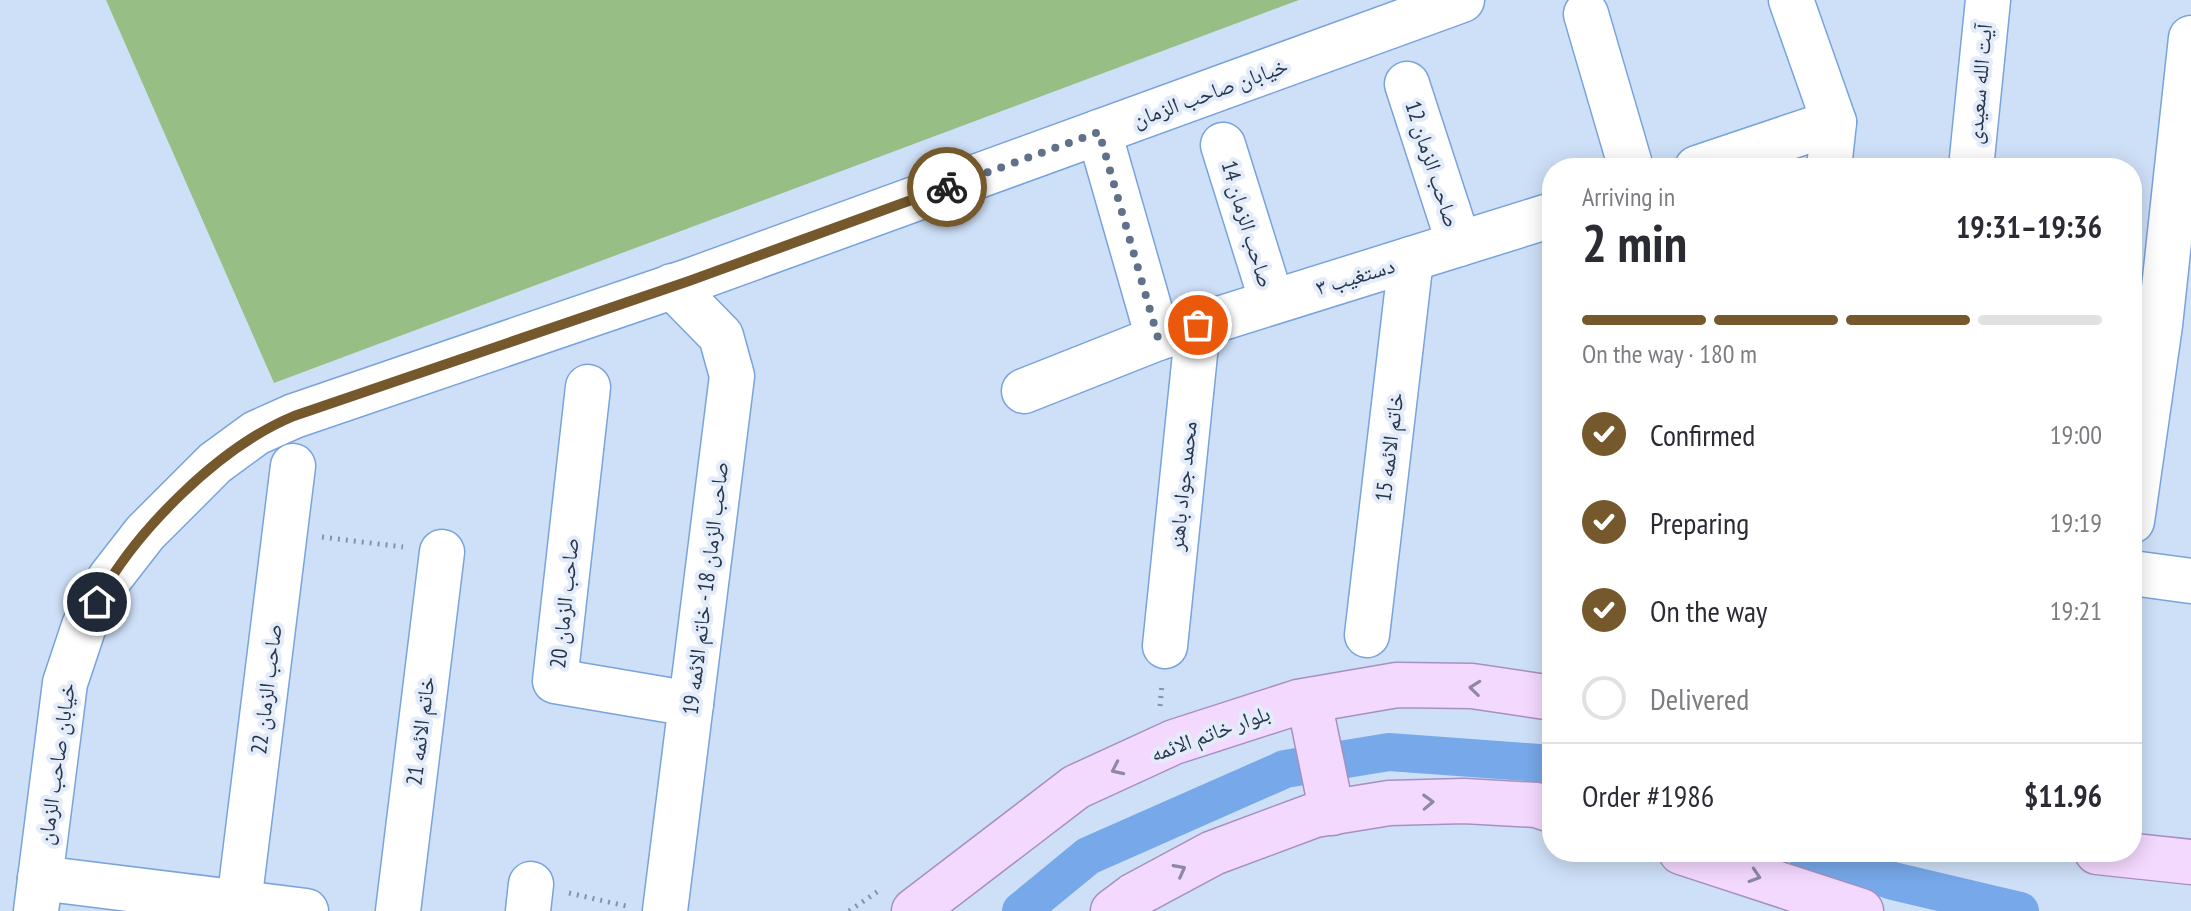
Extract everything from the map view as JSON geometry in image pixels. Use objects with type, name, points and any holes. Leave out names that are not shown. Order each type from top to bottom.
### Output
[{"type":"main road","name":"بلوار خاتم الائمه","points":[[914,911],[1076,787],[1174,742],[1309,702],[1397,685],[1472,686],[1542,696]]},
{"type":"main road","points":[[1309,702],[1331,811]]},
{"type":"main road","points":[[1113,911],[1133,896],[1213,853],[1331,811],[1389,803],[1464,801],[1542,807]]},
{"type":"main road","points":[[2142,857],[2191,862]]},
{"type":"main road","points":[[1712,862],[1861,911]]},
{"type":"street","name":"خیابان صاحب الزمان","points":[[38,895],[65,683],[84,626],[110,578],[145,533],[215,463],[256,433],[294,416],[672,286],[1462,0]]},
{"type":"street","points":[[1791,0],[1834,122],[1830,158]]},
{"type":"street","name":"آیت الله سعیدی","points":[[1972,158],[1988,0]]},
{"type":"street","points":[[1586,14],[1628,158]]},
{"type":"street","points":[[2142,380],[2146,323],[2190,54]]},
{"type":"street","name":"صاحب الزمان 12","points":[[1407,84],[1459,244]]},
{"type":"street","points":[[1727,158],[1834,122]]},
{"type":"street","points":[[1099,132],[1158,338]]},
{"type":"street","name":"صاحب الزمان 14","points":[[1223,145],[1272,302]]},
{"type":"street","name":"دستغیب ۳","points":[[1024,391],[1158,338],[1542,218]]},
{"type":"street","name":"خاتم الائمه 15","points":[[1367,635],[1411,259]]},
{"type":"street","name":"صاحب الزمان 18 - خاتم الائمه 19","points":[[649,909],[691,704],[732,376],[721,336],[672,286]]},
{"type":"street","name":"محمد جواد باهنر","points":[[1165,646],[1198,325]]},
{"type":"street","name":"صاحب الزمان 20","points":[[588,387],[555,681],[691,704]]},
{"type":"street","name":"صاحب الزمان 22","points":[[238,907],[293,466]]},
{"type":"street","name":"خاتم الائمه 21","points":[[398,911],[442,552]]},
{"type":"street","points":[[2142,574],[2191,581]]},
{"type":"street","points":[[38,895],[306,911]]},
{"type":"path","points":[[285,533],[442,552]]},
{"type":"path","points":[[1156,751],[1165,646]]},
{"type":"path","points":[[530,898],[649,909]]},
{"type":"green space","points":[[106,0],[1299,0],[274,383]]},
{"type":"waterway","points":[[1021,911],[1088,856],[1285,769],[1389,752],[1542,764]]},
{"type":"waterway","points":[[1836,862],[1893,881],[2020,911]]},
{"type":"way so far","points":[[947,187],[1099,132],[1158,338],[1198,325]]},
{"type":"route","points":[[97,602],[110,578],[145,533],[215,463],[256,433],[294,416],[689,281],[947,187]]}]
